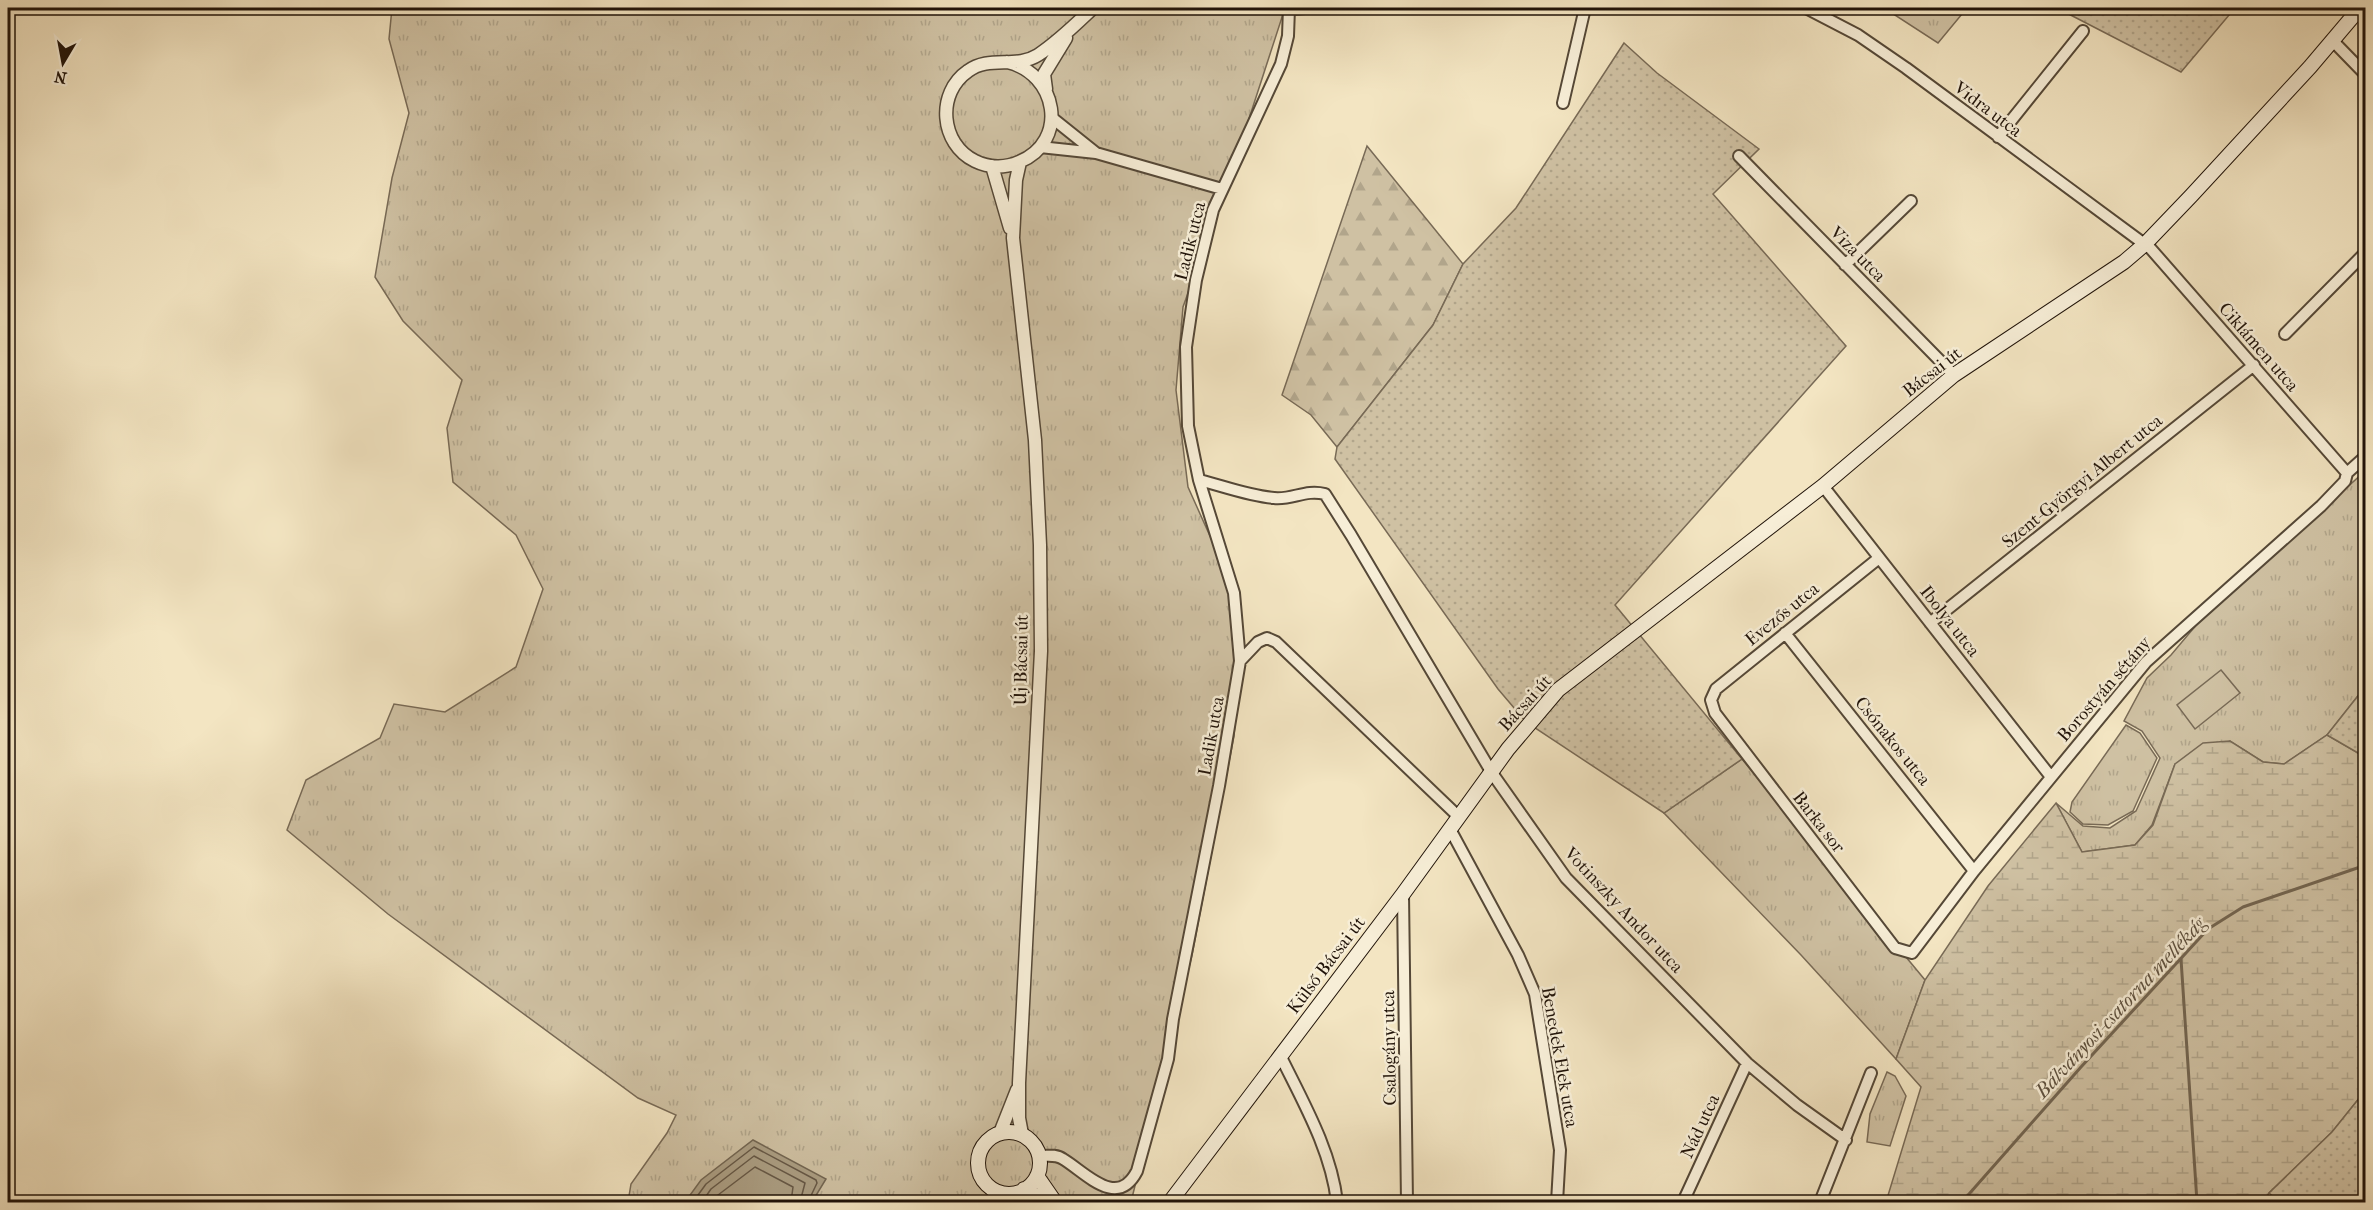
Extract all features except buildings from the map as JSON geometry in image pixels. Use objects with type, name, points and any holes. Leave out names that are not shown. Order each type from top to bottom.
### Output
[{"type":"main road","name":"Bácsai út","points":[[1508,749],[1558,690],[1823,486],[1954,375],[2102,278],[2145,244],[2360,8]]},
{"type":"main road","name":"Külső Bácsai út","points":[[1170,1203],[1280,1054],[1403,894],[1508,749]]},
{"type":"main road","points":[[1000,1133],[1022,1134],[1035,1146],[1039,1156],[1037,1176],[1016,1195]]},
{"type":"main road","name":"Új Bácsai út","points":[[1000,1133],[991,1137],[979,1154],[980,1175],[995,1196],[1001,1192],[1044,1203]]},
{"type":"main road","points":[[1037,1176],[1055,1203]]},
{"type":"street","points":[[1071,29],[1044,74],[1052,117],[1048,133],[1040,147],[1020,162],[1006,166],[992,166],[976,161],[956,146],[948,131],[946,106],[951,90],[967,71],[982,64],[1020,62],[1037,56],[1093,8]]},
{"type":"street","points":[[1289,8],[1305,8]]},
{"type":"street","name":"Ladik utca","points":[[1039,1156],[1061,1158],[1101,1191],[1119,1192],[1124,1189],[1134,1179],[1168,1059],[1173,1019],[1219,786],[1240,661],[1234,593],[1199,480],[1188,426],[1186,346],[1196,280],[1213,210],[1281,64],[1288,36],[1289,8]]},
{"type":"street","points":[[1563,103],[1585,8]]},
{"type":"street","name":"Vidra utca","points":[[1806,8],[1858,35],[2145,244]]},
{"type":"street","points":[[1998,137],[2083,31]]},
{"type":"street","points":[[2332,40],[2366,75]]},
{"type":"street","points":[[1007,62],[1028,69],[1046,89]]},
{"type":"street","name":"Ladik utca","points":[[1052,117],[1096,153]]},
{"type":"street","name":"Ladik utca","points":[[1040,147],[1096,153],[1221,189]]},
{"type":"street","name":"Viza utca","points":[[1739,156],[1954,375]]},
{"type":"street","name":"Új Bácsai út","points":[[1020,162],[1016,180],[1013,238],[1035,440],[1040,545],[1041,651],[1019,1083],[1022,1134]]},
{"type":"street","name":"Új Bácsai út","points":[[992,166],[1013,238]]},
{"type":"street","points":[[1845,265],[1911,201]]},
{"type":"street","name":"Ciklámen utca","points":[[2145,244],[2347,472]]},
{"type":"street","points":[[2285,334],[2366,252]]},
{"type":"street","name":"Szent-Györgyi Albert utca","points":[[1930,623],[2254,365]]},
{"type":"street","name":"Borostyán sétány","points":[[1912,953],[1974,871],[2146,662],[2320,506],[2345,481],[2347,472],[2366,456]]},
{"type":"street","name":"Votinszky Andor utca","points":[[1199,480],[1272,498],[1289,498],[1312,491],[1325,495],[1492,772],[1566,878],[1747,1063],[1797,1105],[1846,1140]]},
{"type":"street","name":"Ibolya utca","points":[[1823,486],[2051,777]]},
{"type":"street","name":"Evezős utca","points":[[1711,700],[1716,689],[1879,558]]},
{"type":"street","name":"Csónakos utca","points":[[1785,633],[1974,871]]},
{"type":"street","points":[[1240,661],[1258,642],[1267,638],[1276,642],[1459,817]]},
{"type":"street","name":"Barka sor","points":[[1711,700],[1715,713],[1895,948],[1912,953]]},
{"type":"street","name":"Benedek Elek utca","points":[[1450,830],[1518,955],[1535,994],[1560,1150],[1557,1203]]},
{"type":"street","name":"Csalogány utca","points":[[1403,894],[1407,1203]]},
{"type":"street","points":[[1280,1054],[1318,1133],[1336,1187],[1338,1203]]},
{"type":"street","name":"Nád utca","points":[[1683,1203],[1747,1063]]},
{"type":"street","points":[[1820,1203],[1871,1073]]},
{"type":"street","name":"Új Bácsai út","points":[[1000,1133],[1019,1083]]},
{"type":"green space","points":[[392,8],[1285,8],[1232,171],[1183,307],[1176,390],[1188,487],[1227,574],[1240,659],[1234,736],[1192,955],[1131,1202],[628,1202],[631,1184],[667,1133],[676,1115],[638,1098],[388,914],[287,830],[306,780],[380,738],[394,704],[445,712],[516,667],[543,589],[516,535],[453,482],[447,428],[462,380],[403,321],[375,277],[392,178],[409,113],[389,39]]},
{"type":"green space","points":[[1884,8],[1967,8],[1938,43]]},
{"type":"green space","points":[[2057,8],[2235,8],[2181,72]]},
{"type":"green space","points":[[1624,43],[1657,73],[1759,149],[1713,194],[1846,346],[1615,605],[1742,759],[1664,813],[1526,722],[1498,689],[1335,459],[1337,447],[1433,325],[1463,264],[1516,208]]},
{"type":"green space","points":[[1367,146],[1463,264],[1433,325],[1337,447],[1311,415],[1282,395]]},
{"type":"green space","points":[[2363,473],[2365,474],[2365,687],[2327,735],[2284,764],[2263,762],[2230,741],[2175,764],[2152,825],[2135,845],[2082,852],[2056,803],[2083,826],[2110,828],[2136,811],[2160,758],[2142,731],[2124,721],[2147,678],[2171,655],[2203,617]]},
{"type":"green space","points":[[2221,670],[2240,693],[2195,729],[2177,705]]},
{"type":"green space","points":[[2365,687],[2365,757],[2327,735]]},
{"type":"green space","points":[[2126,725],[2140,733],[2157,758],[2133,811],[2108,825],[2083,824],[2070,812],[2072,802]]},
{"type":"green space","points":[[2327,735],[2365,757],[2365,1091],[2332,1132],[2269,1193],[2263,1202],[1886,1202],[1921,1087],[1896,1059],[1925,980],[1988,886],[2056,803],[2082,852],[2135,845],[2153,825],[2175,764],[2203,743],[2230,741],[2263,762],[2284,764]]},
{"type":"green space","points":[[1742,759],[1925,980],[1896,1059],[1801,955],[1664,813]]},
{"type":"green space","points":[[1887,1072],[1895,1076],[1906,1096],[1890,1146],[1867,1142],[1870,1114]]},
{"type":"green space","points":[[2365,1091],[2365,1202],[2280,1202],[2269,1193],[2332,1132]]},
{"type":"water","points":[[753,1140],[826,1179],[812,1202],[685,1202],[701,1180]]},
{"type":"waterway","name":"Bálványosi-csatorna mellékág","points":[[1962,1202],[2081,1067],[2208,929],[2243,907],[2366,865]]},
{"type":"waterway","points":[[2181,959],[2197,1202]]}]
